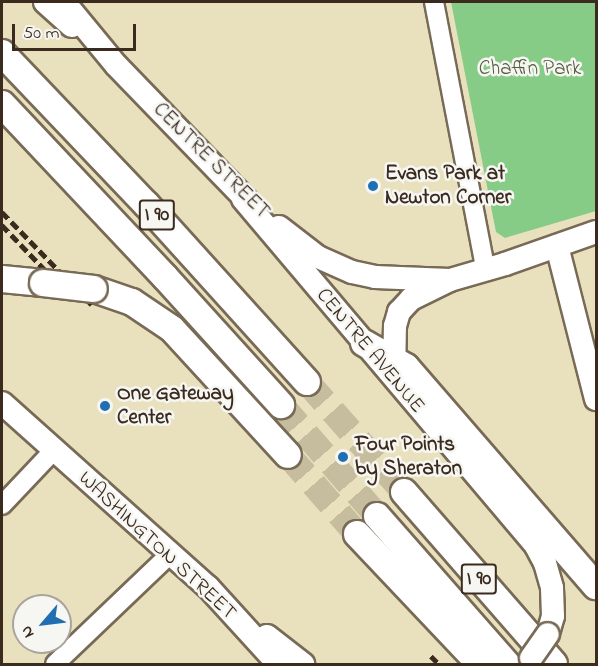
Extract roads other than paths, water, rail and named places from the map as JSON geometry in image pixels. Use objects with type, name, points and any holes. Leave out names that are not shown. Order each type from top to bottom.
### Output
[{"type":"highway","name":"I 90","points":[[2,52],[146,204],[307,382]]},
{"type":"highway","name":"I 90","points":[[2,104],[157,268],[280,405]]},
{"type":"highway","points":[[2,279],[94,289],[132,302],[172,329],[288,455]]},
{"type":"highway","points":[[363,343],[394,370],[406,367],[597,586]]},
{"type":"highway","name":"I 90","points":[[404,492],[528,663]]},
{"type":"highway","name":"I 90","points":[[377,516],[528,663]]},
{"type":"highway","points":[[357,534],[480,664]]},
{"type":"main road","name":"CENTRE STREET","points":[[45,2],[116,64]]},
{"type":"main road","name":"CENTRE STREET","points":[[64,2],[116,64],[243,199],[318,257],[339,268],[375,277],[450,280]]},
{"type":"main road","name":"CENTRE AVENUE","points":[[243,199],[363,343]]},
{"type":"main road","name":"CENTRE STREET","points":[[394,370],[394,330],[401,310],[418,294],[450,280],[486,271],[597,232]]},
{"type":"main road","points":[[557,246],[597,399]]},
{"type":"main road","name":"CENTRE AVENUE","points":[[394,370],[541,554],[552,588],[553,616],[548,634],[528,663]]},
{"type":"main road","name":"WASHINGTON STREET","points":[[2,403],[53,451],[208,587],[269,661]]},
{"type":"main road","name":"WASHINGTON STREET","points":[[2,409],[31,431]]},
{"type":"main road","points":[[208,587],[303,664]]},
{"type":"street","points":[[434,2],[486,271]]},
{"type":"street","points":[[2,505],[53,451]]},
{"type":"street","points":[[55,664],[171,554]]},
{"type":"tunnel","points":[[307,382],[404,492]]},
{"type":"tunnel","points":[[281,405],[377,516]]},
{"type":"tunnel","points":[[288,455],[357,534]]},
{"type":"railway","points":[[2,212],[92,305]]},
{"type":"railway","points":[[2,225],[75,301]]},
{"type":"railway","points":[[431,656],[439,664]]},
{"type":"place","name":"Evans Park at Newton Corner","points":[[373,186]]},
{"type":"place","name":"One Gateway Center","points":[[105,406]]},
{"type":"place","name":"Four Points by Sheraton","points":[[343,457]]},
{"type":"park label","name":"Chaffin Park","points":[[530,69]]}]
